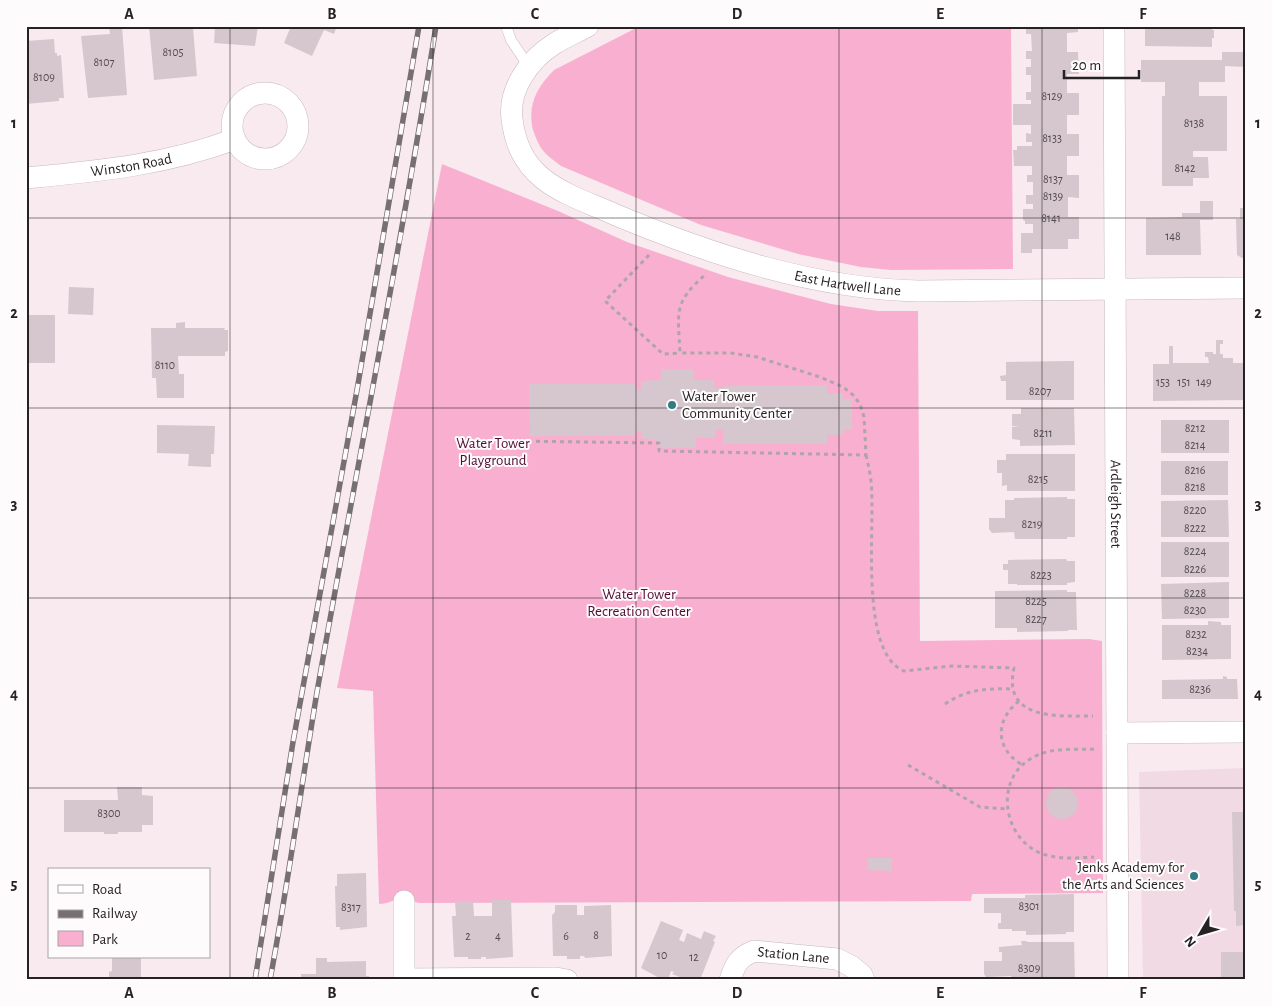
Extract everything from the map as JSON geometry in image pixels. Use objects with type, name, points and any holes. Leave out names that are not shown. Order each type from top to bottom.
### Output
[{"type":"street","points":[[529,67],[555,43],[588,26]]},
{"type":"street","name":"Ardleigh Street","points":[[1114,26],[1118,980]]},
{"type":"street","name":"East Hartwell Lane","points":[[529,67],[519,82],[513,97],[514,135],[520,151],[529,165],[543,178],[580,199],[646,227],[758,264],[840,284],[894,290],[1246,288]]},
{"type":"street","name":"Winston Road","points":[[26,178],[140,166],[188,155],[235,139]]},
{"type":"street","points":[[1117,733],[1246,732]]},
{"type":"street","points":[[404,901],[404,980],[567,980]]},
{"type":"street","name":"Station Lane","points":[[730,980],[736,962],[744,955],[754,951],[837,960],[851,966],[862,975],[864,980]]},
{"type":"lane","points":[[506,26],[510,40],[529,67]]},
{"type":"path","points":[[649,255],[606,301],[663,354],[731,353],[757,357],[820,377],[843,387],[860,404],[864,417],[866,455],[871,482],[873,595],[878,633],[890,662],[904,671],[952,666],[1014,668],[1011,689],[1014,696],[1036,712],[1045,715],[1097,716]]},
{"type":"path","points":[[680,353],[679,310],[682,299],[693,285],[705,275]]},
{"type":"path","points":[[512,441],[659,443],[659,451],[866,455]]},
{"type":"path","points":[[945,704],[954,698],[979,690],[1011,689]]},
{"type":"path","points":[[1019,701],[1009,710],[1002,726],[1001,734],[1006,751],[1021,764]]},
{"type":"path","points":[[1097,749],[1044,752],[1021,764],[1008,789],[1007,809],[1009,821],[1022,842],[1040,853],[1066,858],[1097,857]]},
{"type":"path","points":[[908,765],[980,807],[1007,809]]},
{"type":"shaded area","name":"Jenks Academy for the Arts and Sciences","points":[[1246,768],[1246,980],[1143,980],[1139,772]]},
{"type":"green space","points":[[640,26],[1011,26],[1013,269],[891,270],[861,267],[798,254],[701,225],[561,166],[544,151],[533,130],[531,112],[538,90],[554,70]]},
{"type":"green space","name":"Water Tower Recreation Center","points":[[442,164],[558,211],[627,242],[728,277],[831,304],[878,311],[918,311],[920,641],[1089,639],[1102,641],[1103,893],[972,894],[971,901],[419,903],[403,899],[379,904],[373,691],[337,688]]},
{"type":"building","points":[[109,26],[122,26],[127,95],[88,98],[81,36],[110,34]]},
{"type":"building","points":[[149,26],[193,28],[197,76],[154,80]]},
{"type":"building","points":[[215,26],[258,26],[255,46],[214,43]]},
{"type":"building","points":[[291,26],[337,26],[334,34],[324,30],[312,56],[284,43]]},
{"type":"building","points":[[1026,26],[1078,26],[1078,32],[1067,33],[1067,52],[1078,52],[1079,74],[1067,74],[1067,93],[1079,93],[1079,115],[1067,115],[1067,134],[1079,134],[1079,156],[1067,156],[1067,175],[1079,175],[1079,198],[1068,197],[1068,217],[1079,217],[1079,239],[1068,239],[1068,249],[1032,249],[1032,253],[1021,253],[1021,233],[1033,233],[1033,224],[1025,224],[1023,220],[1023,209],[1033,209],[1033,204],[1026,204],[1026,195],[1033,195],[1033,182],[1027,182],[1027,175],[1032,175],[1032,166],[1014,166],[1013,150],[1017,150],[1017,146],[1032,146],[1032,142],[1026,142],[1026,133],[1031,134],[1031,125],[1013,125],[1013,104],[1031,104],[1031,100],[1026,100],[1026,92],[1031,92],[1031,75],[1026,75],[1026,67],[1031,67],[1031,59],[1026,59],[1026,51],[1032,51],[1031,34],[1026,34]]},
{"type":"building","points":[[1145,26],[1212,26],[1214,38],[1212,38],[1212,47],[1145,46]]},
{"type":"building","points":[[54,39],[55,53],[57,53],[57,56],[61,55],[64,98],[59,98],[59,101],[26,104],[26,41]]},
{"type":"building","points":[[1222,52],[1246,52],[1246,67],[1225,66],[1225,82],[1199,82],[1199,96],[1227,96],[1227,151],[1193,151],[1193,157],[1208,157],[1209,178],[1193,178],[1193,186],[1162,186],[1162,96],[1165,96],[1165,82],[1141,82],[1141,60],[1222,60]]},
{"type":"building","points":[[1200,201],[1213,201],[1213,220],[1200,220],[1201,255],[1146,255],[1146,218],[1182,217],[1182,213],[1200,213]]},
{"type":"building","points":[[1240,208],[1246,208],[1246,258],[1237,255],[1236,219],[1240,219]]},
{"type":"building","points":[[69,287],[94,288],[93,315],[68,314]]},
{"type":"building","points":[[26,315],[55,315],[55,363],[26,363]]},
{"type":"building","points":[[185,322],[185,328],[225,328],[224,330],[228,330],[228,351],[225,352],[225,356],[178,356],[179,374],[184,374],[184,398],[157,398],[156,378],[152,378],[151,328],[176,328],[176,323]]},
{"type":"building","points":[[1216,340],[1223,340],[1223,344],[1220,344],[1220,354],[1223,354],[1223,358],[1233,358],[1233,363],[1246,363],[1246,400],[1153,401],[1153,364],[1169,364],[1169,346],[1173,346],[1173,363],[1209,363],[1208,357],[1205,357],[1205,352],[1216,354]]},
{"type":"building","points":[[1074,361],[1074,400],[1006,400],[1006,381],[1001,381],[1000,376],[1006,375],[1006,362]]},
{"type":"building","points":[[661,369],[693,369],[693,380],[714,380],[714,388],[723,388],[723,386],[827,385],[827,394],[843,394],[843,399],[852,399],[852,430],[843,430],[842,435],[827,435],[827,444],[723,444],[723,429],[715,430],[715,438],[696,438],[696,448],[660,448],[660,441],[641,438],[641,431],[635,431],[635,436],[530,436],[529,384],[635,384],[635,389],[641,389],[641,381],[661,380]]},
{"type":"building","points":[[1021,408],[1074,408],[1075,445],[1020,446],[1020,440],[1012,439],[1012,427],[1019,427],[1012,426],[1012,414],[1021,414]]},
{"type":"building","points":[[1161,420],[1229,420],[1229,453],[1161,453]]},
{"type":"building","points":[[157,425],[215,426],[214,454],[211,454],[211,467],[188,466],[189,454],[157,453]]},
{"type":"building","points":[[1006,454],[1075,454],[1075,491],[1007,491],[1007,485],[1002,486],[1002,473],[997,473],[997,460],[1006,460]]},
{"type":"building","points":[[1161,461],[1228,461],[1228,495],[1161,495]]},
{"type":"building","points":[[1067,497],[1067,499],[1075,499],[1075,537],[1067,537],[1067,539],[1015,539],[1014,532],[992,533],[989,529],[989,518],[1005,518],[1005,500],[1014,500],[1014,498]]},
{"type":"building","points":[[1228,500],[1229,537],[1161,537],[1161,501]]},
{"type":"building","points":[[1161,542],[1229,542],[1229,577],[1161,577]]},
{"type":"building","points":[[1066,559],[1067,561],[1075,561],[1075,582],[1067,583],[1067,585],[1008,584],[1008,570],[1003,570],[1003,564],[1008,564],[1008,560]]},
{"type":"building","points":[[1229,582],[1229,618],[1162,619],[1161,584]]},
{"type":"building","points":[[1067,590],[1067,592],[1076,592],[1077,630],[1017,632],[1017,628],[995,628],[995,591]]},
{"type":"building","points":[[1208,621],[1221,622],[1221,625],[1231,625],[1231,659],[1162,660],[1162,625],[1208,625]]},
{"type":"building","points":[[1223,676],[1227,677],[1227,679],[1237,679],[1238,699],[1162,699],[1162,680],[1223,679]]},
{"type":"building","points":[[117,787],[142,787],[142,795],[153,796],[153,825],[142,825],[142,832],[118,832],[118,834],[64,832],[64,800],[118,800]]},
{"type":"building","points":[[1062,787],[1068,788],[1073,792],[1077,797],[1077,809],[1073,814],[1068,818],[1062,819],[1056,818],[1051,814],[1047,809],[1046,803],[1047,797],[1051,792],[1056,788]]},
{"type":"building","points":[[1232,812],[1246,812],[1246,925],[1236,926],[1236,911],[1234,911]]},
{"type":"building","points":[[868,858],[892,858],[892,871],[868,870]]},
{"type":"building","points":[[366,873],[367,927],[340,930],[340,927],[336,927],[335,886],[337,886],[337,874]]},
{"type":"building","points":[[1074,894],[1074,932],[1066,932],[1066,934],[1026,935],[1026,931],[998,929],[998,923],[1001,923],[1001,913],[984,913],[984,898],[1025,898],[1025,895]]},
{"type":"building","points":[[492,900],[511,900],[513,957],[468,959],[468,957],[454,957],[452,916],[456,916],[455,901],[473,901],[474,916],[492,916]]},
{"type":"building","points":[[555,905],[577,905],[577,915],[584,915],[584,906],[611,905],[612,956],[585,958],[580,956],[580,959],[567,959],[567,956],[553,956],[552,915],[555,912]]},
{"type":"building","points":[[661,921],[683,930],[679,940],[684,942],[687,933],[701,939],[704,931],[716,936],[700,980],[685,979],[672,974],[674,972],[671,971],[668,980],[663,980],[641,968]]},
{"type":"building","points":[[1021,941],[1074,942],[1075,980],[1012,979],[1011,976],[986,977],[984,974],[984,961],[1002,961],[1002,952],[999,952],[999,947],[1022,945]]},
{"type":"building","points":[[1221,952],[1246,952],[1246,980],[1221,980]]},
{"type":"building","points":[[112,958],[141,958],[141,980],[109,980],[109,972],[112,971]]},
{"type":"building","points":[[316,958],[327,958],[327,962],[366,961],[366,976],[369,976],[369,980],[301,980],[301,974],[316,974]]},
{"type":"railway","points":[[255,980],[293,742],[357,390],[419,26]]},
{"type":"railway","points":[[270,980],[317,692],[393,276],[436,26]]},
{"type":"place","name":"Water Tower Community Center","points":[[672,405]]},
{"type":"place","name":"Jenks Academy for the Arts and Sciences","points":[[1194,876]]},
{"type":"park label","name":"Water Tower Playground","points":[[493,452]]}]
